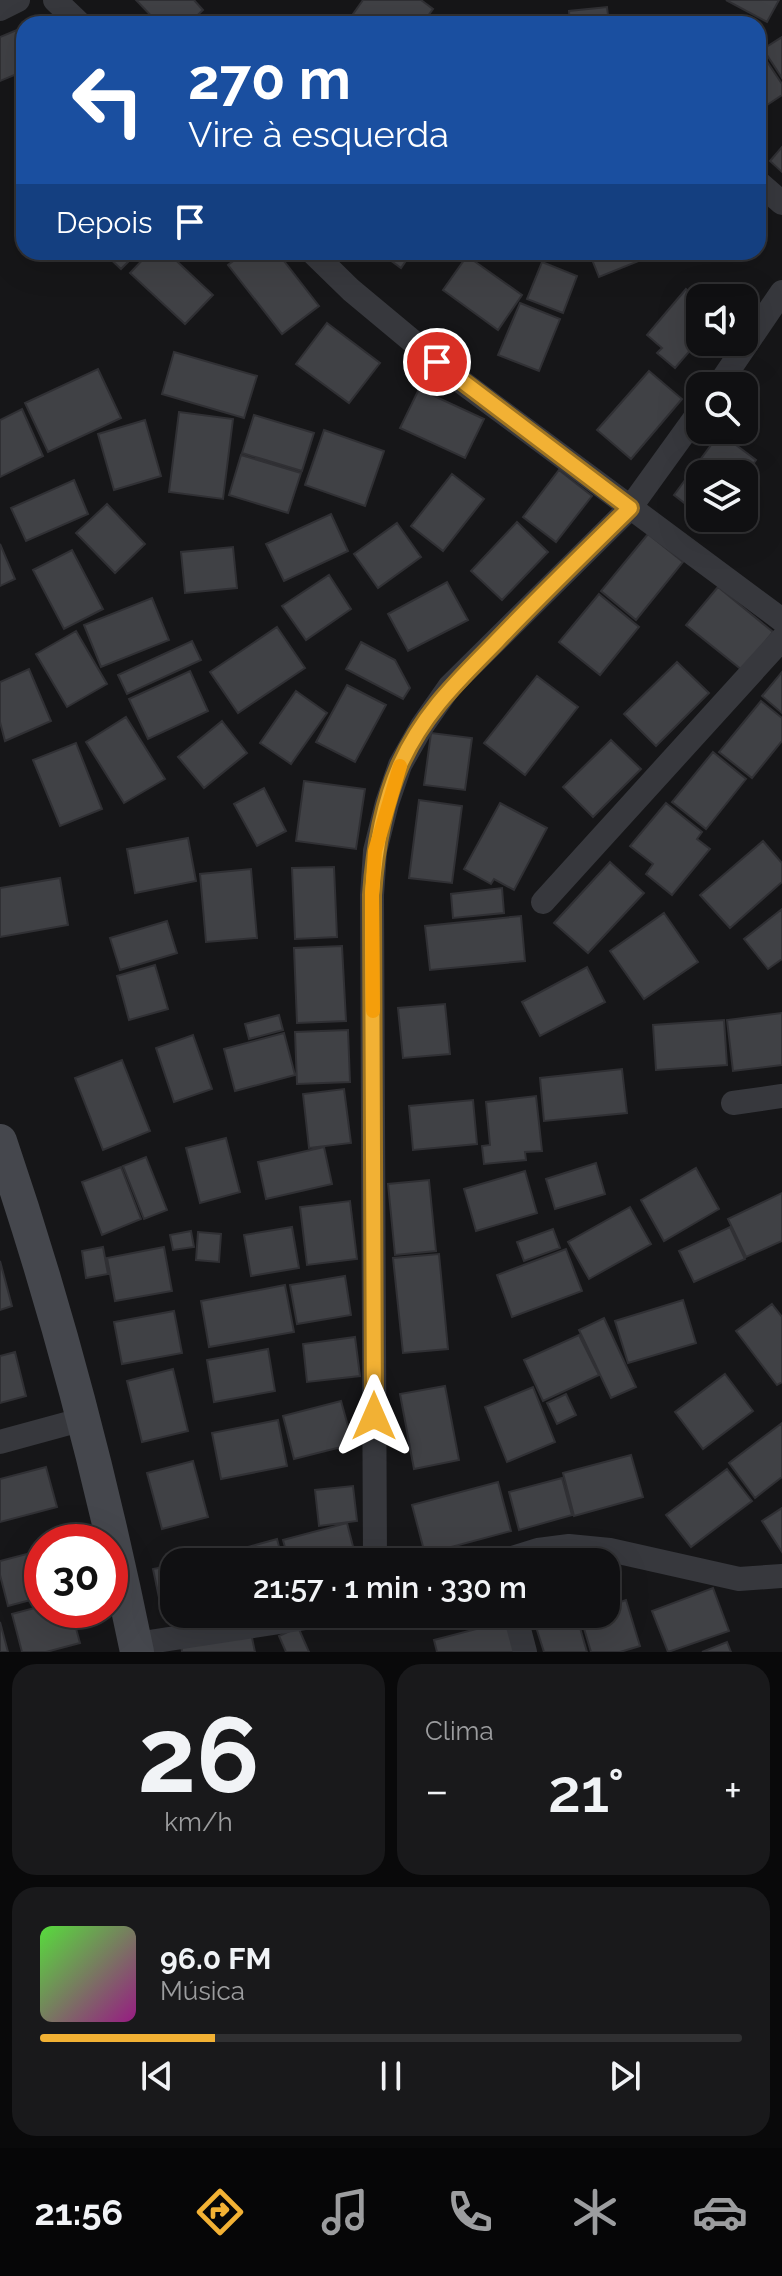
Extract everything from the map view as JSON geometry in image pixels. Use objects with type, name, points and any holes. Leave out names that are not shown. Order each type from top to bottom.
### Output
[{"type":"street","points":[[0,9],[18,0]]},
{"type":"street","points":[[55,0],[72,16]]},
{"type":"street","points":[[766,189],[782,203]]},
{"type":"street","points":[[320,260],[351,290],[459,380],[782,620]]},
{"type":"street","points":[[728,372],[782,292]]},
{"type":"street","points":[[375,1548],[372,895],[378,839],[400,765],[450,686],[630,508],[686,430]]},
{"type":"street","points":[[543,902],[782,639]]},
{"type":"street","points":[[733,1103],[782,1096]]},
{"type":"street","points":[[0,1141],[10,1200],[84,1419],[136,1648],[251,1628]]},
{"type":"street","points":[[0,1442],[84,1419]]},
{"type":"street","points":[[554,1548],[590,1548]]},
{"type":"street","points":[[620,1552],[739,1579],[782,1576]]},
{"type":"street","points":[[519,1628],[525,1652]]},
{"type":"building","points":[[136,0],[194,0],[203,10],[197,16],[151,16]]},
{"type":"building","points":[[363,0],[421,0],[433,9],[428,16],[352,16]]},
{"type":"building","points":[[726,0],[779,0],[767,22],[766,16],[756,16]]},
{"type":"building","points":[[607,7],[608,16],[569,16],[569,11]]},
{"type":"building","points":[[16,30],[16,74],[0,81],[0,37]]},
{"type":"building","points":[[782,37],[782,78],[766,54],[766,47]]},
{"type":"building","points":[[766,60],[782,84],[782,95],[766,106]]},
{"type":"building","points":[[782,147],[782,172],[770,161]]},
{"type":"building","points":[[111,260],[130,260],[121,269]]},
{"type":"building","points":[[142,260],[176,260],[213,295],[185,324],[130,273]]},
{"type":"building","points":[[235,260],[283,260],[319,306],[282,334],[228,265]]},
{"type":"building","points":[[390,260],[406,260],[401,268]]},
{"type":"building","points":[[464,260],[473,260],[522,295],[498,330],[443,290]]},
{"type":"building","points":[[592,260],[641,260],[599,277]]},
{"type":"building","points":[[542,262],[577,276],[563,313],[527,299]]},
{"type":"building","points":[[686,289],[686,355],[675,368],[657,353],[662,348],[647,335]]},
{"type":"building","points":[[520,303],[560,319],[539,371],[498,355]]},
{"type":"building","points":[[327,323],[380,363],[349,403],[296,364]]},
{"type":"building","points":[[174,352],[257,376],[244,418],[162,394]]},
{"type":"building","points":[[98,369],[121,418],[48,452],[25,403]]},
{"type":"building","points":[[649,371],[682,399],[631,459],[597,430]]},
{"type":"building","points":[[419,389],[484,419],[465,458],[400,428]]},
{"type":"building","points":[[22,409],[43,456],[0,477],[0,420]]},
{"type":"building","points":[[179,412],[233,419],[223,499],[169,492]]},
{"type":"building","points":[[254,415],[314,433],[302,471],[242,453]]},
{"type":"building","points":[[145,420],[161,476],[114,490],[98,434]]},
{"type":"building","points":[[324,430],[384,451],[365,506],[305,485]]},
{"type":"building","points":[[712,444],[735,444],[756,460],[700,460]]},
{"type":"building","points":[[241,455],[301,473],[288,513],[229,495]]},
{"type":"building","points":[[559,470],[592,496],[556,542],[523,517]]},
{"type":"building","points":[[452,474],[484,499],[443,551],[411,526]]},
{"type":"building","points":[[686,479],[686,504],[674,495]]},
{"type":"building","points":[[74,480],[88,514],[26,541],[11,508]]},
{"type":"building","points":[[107,504],[145,544],[115,573],[76,533]]},
{"type":"building","points":[[331,514],[348,551],[284,581],[266,544]]},
{"type":"building","points":[[517,522],[548,552],[502,600],[471,571]]},
{"type":"building","points":[[397,523],[421,557],[378,588],[354,554]]},
{"type":"building","points":[[648,534],[683,562],[636,620],[601,591]]},
{"type":"building","points":[[0,544],[15,579],[0,586]]},
{"type":"building","points":[[233,547],[237,588],[185,593],[181,552]]},
{"type":"building","points":[[72,550],[103,609],[64,629],[33,570]]},
{"type":"building","points":[[329,575],[351,609],[306,640],[282,606]]},
{"type":"building","points":[[447,582],[468,620],[408,651],[388,614]]},
{"type":"building","points":[[718,587],[773,632],[742,670],[686,625]]},
{"type":"building","points":[[599,594],[639,627],[600,675],[559,642]]},
{"type":"building","points":[[152,598],[169,640],[101,667],[84,625]]},
{"type":"building","points":[[277,627],[305,668],[238,713],[210,672]]},
{"type":"building","points":[[76,631],[107,684],[67,707],[36,654]]},
{"type":"building","points":[[192,641],[201,660],[127,694],[118,675]]},
{"type":"building","points":[[361,642],[395,660],[410,688],[403,699],[346,669]]},
{"type":"building","points":[[677,662],[709,693],[656,746],[624,714]]},
{"type":"building","points":[[29,669],[51,721],[5,741],[0,722],[0,682]]},
{"type":"building","points":[[190,671],[208,711],[148,739],[129,699]]},
{"type":"building","points":[[782,672],[782,713],[762,696]]},
{"type":"building","points":[[537,676],[578,707],[525,775],[484,743]]},
{"type":"building","points":[[347,685],[386,705],[355,762],[316,742]]},
{"type":"building","points":[[296,691],[327,713],[291,764],[260,743]]},
{"type":"building","points":[[761,701],[782,718],[782,741],[752,778],[719,752]]},
{"type":"building","points":[[126,717],[165,779],[124,803],[86,742]]},
{"type":"building","points":[[222,721],[247,753],[204,788],[178,757]]},
{"type":"building","points":[[431,733],[472,738],[465,790],[424,785]]},
{"type":"building","points":[[611,740],[641,769],[593,817],[563,787]]},
{"type":"building","points":[[76,743],[102,809],[60,826],[33,760]]},
{"type":"building","points":[[713,752],[746,779],[706,829],[672,802]]},
{"type":"building","points":[[304,781],[365,789],[356,849],[296,841]]},
{"type":"building","points":[[264,788],[286,831],[257,846],[234,804]]},
{"type":"building","points":[[419,800],[462,806],[452,883],[409,878]]},
{"type":"building","points":[[500,803],[547,828],[514,890],[494,879],[491,884],[464,869]]},
{"type":"building","points":[[666,803],[702,832],[697,839],[710,849],[672,895],[646,874],[653,864],[630,846]]},
{"type":"building","points":[[188,838],[196,881],[135,893],[127,849]]},
{"type":"building","points":[[763,841],[782,863],[782,882],[730,928],[700,895]]},
{"type":"building","points":[[610,862],[644,893],[588,953],[554,923]]},
{"type":"building","points":[[334,867],[337,937],[295,939],[292,868]]},
{"type":"building","points":[[251,869],[257,938],[206,942],[200,874]]},
{"type":"building","points":[[60,878],[68,925],[0,937],[0,888]]},
{"type":"building","points":[[502,888],[504,913],[453,918],[451,894]]},
{"type":"building","points":[[782,909],[782,959],[768,969],[744,939]]},
{"type":"building","points":[[664,913],[698,962],[644,999],[610,951]]},
{"type":"building","points":[[521,916],[525,961],[430,970],[425,926]]},
{"type":"building","points":[[167,921],[177,953],[120,970],[110,938]]},
{"type":"building","points":[[342,946],[346,1021],[297,1023],[294,948]]},
{"type":"building","points":[[155,965],[168,1009],[129,1020],[117,976]]},
{"type":"building","points":[[587,967],[605,1002],[540,1036],[522,1002]]},
{"type":"building","points":[[445,1004],[450,1054],[403,1058],[398,1008]]},
{"type":"building","points":[[782,1013],[782,1065],[733,1071],[727,1020]]},
{"type":"building","points":[[279,1015],[283,1030],[249,1039],[245,1024]]},
{"type":"building","points":[[724,1020],[727,1065],[656,1070],[653,1025]]},
{"type":"building","points":[[348,1030],[350,1082],[297,1084],[295,1032]]},
{"type":"building","points":[[284,1033],[295,1075],[235,1091],[224,1049]]},
{"type":"building","points":[[193,1035],[212,1089],[174,1102],[156,1048]]},
{"type":"building","points":[[122,1060],[150,1131],[103,1150],[75,1078]]},
{"type":"building","points":[[622,1069],[627,1113],[544,1121],[540,1078]]},
{"type":"building","points":[[344,1089],[351,1143],[309,1148],[303,1094]]},
{"type":"building","points":[[536,1096],[542,1151],[525,1152],[526,1160],[484,1164],[482,1146],[490,1145],[486,1102]]},
{"type":"building","points":[[473,1100],[477,1144],[413,1150],[409,1106]]},
{"type":"building","points":[[226,1138],[240,1192],[200,1203],[186,1148]]},
{"type":"building","points":[[324,1147],[332,1184],[266,1199],[258,1162]]},
{"type":"building","points":[[146,1157],[167,1210],[144,1219],[123,1166]]},
{"type":"building","points":[[596,1163],[605,1194],[555,1209],[546,1179]]},
{"type":"building","points":[[121,1167],[141,1219],[102,1235],[82,1182]]},
{"type":"building","points":[[696,1168],[719,1209],[664,1241],[641,1200]]},
{"type":"building","points":[[525,1171],[537,1213],[476,1231],[464,1189]]},
{"type":"building","points":[[429,1180],[436,1251],[395,1255],[388,1184]]},
{"type":"building","points":[[782,1193],[782,1241],[746,1257],[728,1219]]},
{"type":"building","points":[[350,1201],[357,1259],[307,1265],[300,1207]]},
{"type":"building","points":[[630,1207],[651,1244],[589,1279],[568,1242]]},
{"type":"building","points":[[292,1227],[299,1268],[251,1276],[244,1235]]},
{"type":"building","points":[[730,1227],[745,1259],[694,1282],[679,1251]]},
{"type":"building","points":[[553,1229],[560,1248],[524,1261],[517,1242]]},
{"type":"building","points":[[191,1231],[194,1247],[173,1250],[170,1235]]},
{"type":"building","points":[[198,1232],[221,1234],[219,1262],[196,1260]]},
{"type":"building","points":[[103,1247],[108,1274],[86,1278],[82,1251]]},
{"type":"building","points":[[164,1247],[172,1291],[115,1301],[107,1258]]},
{"type":"building","points":[[566,1249],[582,1291],[512,1317],[497,1275]]},
{"type":"building","points":[[439,1254],[448,1349],[403,1353],[393,1258]]},
{"type":"building","points":[[0,1261],[12,1306],[0,1310]]},
{"type":"building","points":[[345,1276],[351,1315],[297,1324],[290,1285]]},
{"type":"building","points":[[285,1285],[294,1332],[209,1347],[201,1301]]},
{"type":"building","points":[[683,1300],[696,1343],[628,1363],[615,1321]]},
{"type":"building","points":[[772,1304],[782,1317],[782,1382],[777,1385],[736,1331]]},
{"type":"building","points":[[174,1311],[182,1353],[122,1364],[114,1322]]},
{"type":"building","points":[[604,1318],[636,1387],[611,1398],[579,1330]]},
{"type":"building","points":[[579,1335],[599,1375],[543,1401],[524,1360]]},
{"type":"building","points":[[355,1337],[360,1376],[307,1382],[303,1344]]},
{"type":"building","points":[[268,1349],[275,1391],[214,1402],[207,1360]]},
{"type":"building","points":[[15,1352],[26,1396],[0,1403],[0,1356]]},
{"type":"building","points":[[173,1369],[188,1431],[142,1442],[127,1381]]},
{"type":"building","points":[[725,1374],[753,1411],[703,1449],[675,1412]]},
{"type":"building","points":[[445,1386],[459,1460],[414,1469],[400,1394]]},
{"type":"building","points":[[533,1387],[555,1442],[507,1462],[485,1407]]},
{"type":"building","points":[[566,1394],[576,1415],[557,1424],[547,1403]]},
{"type":"building","points":[[341,1401],[353,1444],[294,1459],[283,1416]]},
{"type":"building","points":[[278,1420],[287,1466],[221,1479],[212,1433]]},
{"type":"building","points":[[782,1423],[782,1477],[755,1498],[729,1463]]},
{"type":"building","points":[[631,1455],[643,1497],[574,1516],[563,1473]]},
{"type":"building","points":[[193,1461],[208,1517],[162,1529],[147,1473]]},
{"type":"building","points":[[46,1467],[57,1507],[0,1522],[0,1479]]},
{"type":"building","points":[[727,1469],[752,1501],[691,1547],[666,1515]]},
{"type":"building","points":[[562,1478],[572,1515],[519,1530],[509,1492]]},
{"type":"building","points":[[498,1482],[511,1531],[447,1548],[423,1548],[412,1505]]},
{"type":"building","points":[[353,1486],[357,1521],[319,1526],[315,1490]]},
{"type":"building","points":[[782,1508],[782,1552],[762,1521]]},
{"type":"building","points":[[347,1523],[353,1548],[285,1548],[283,1540]]},
{"type":"building","points":[[277,1539],[279,1548],[244,1548]]},
{"type":"building","points":[[24,1555],[24,1602],[8,1606],[0,1575],[0,1561]]},
{"type":"building","points":[[160,1568],[160,1602],[153,1569]]},
{"type":"building","points":[[713,1588],[729,1631],[668,1652],[652,1611]]},
{"type":"building","points":[[626,1600],[640,1646],[620,1652],[591,1652],[584,1628],[620,1628],[620,1602]]},
{"type":"building","points":[[24,1611],[24,1628],[76,1628],[80,1643],[46,1652],[22,1652],[12,1614]]},
{"type":"building","points":[[0,1622],[8,1652],[0,1652]]},
{"type":"building","points":[[298,1628],[309,1652],[286,1652],[279,1636]]},
{"type":"building","points":[[480,1628],[513,1628],[520,1652],[437,1652],[434,1640]]},
{"type":"building","points":[[536,1628],[580,1628],[587,1652],[544,1652]]},
{"type":"building","points":[[251,1633],[255,1652],[182,1652],[181,1645]]},
{"type":"building","points":[[727,1642],[731,1652],[702,1652]]},
{"type":"slow traffic","points":[[373,1011],[372,895],[375,851],[400,766]]},
{"type":"route","points":[[374,1416],[372,895],[375,851],[387,803],[400,765],[450,686],[630,508],[437,362]]}]
